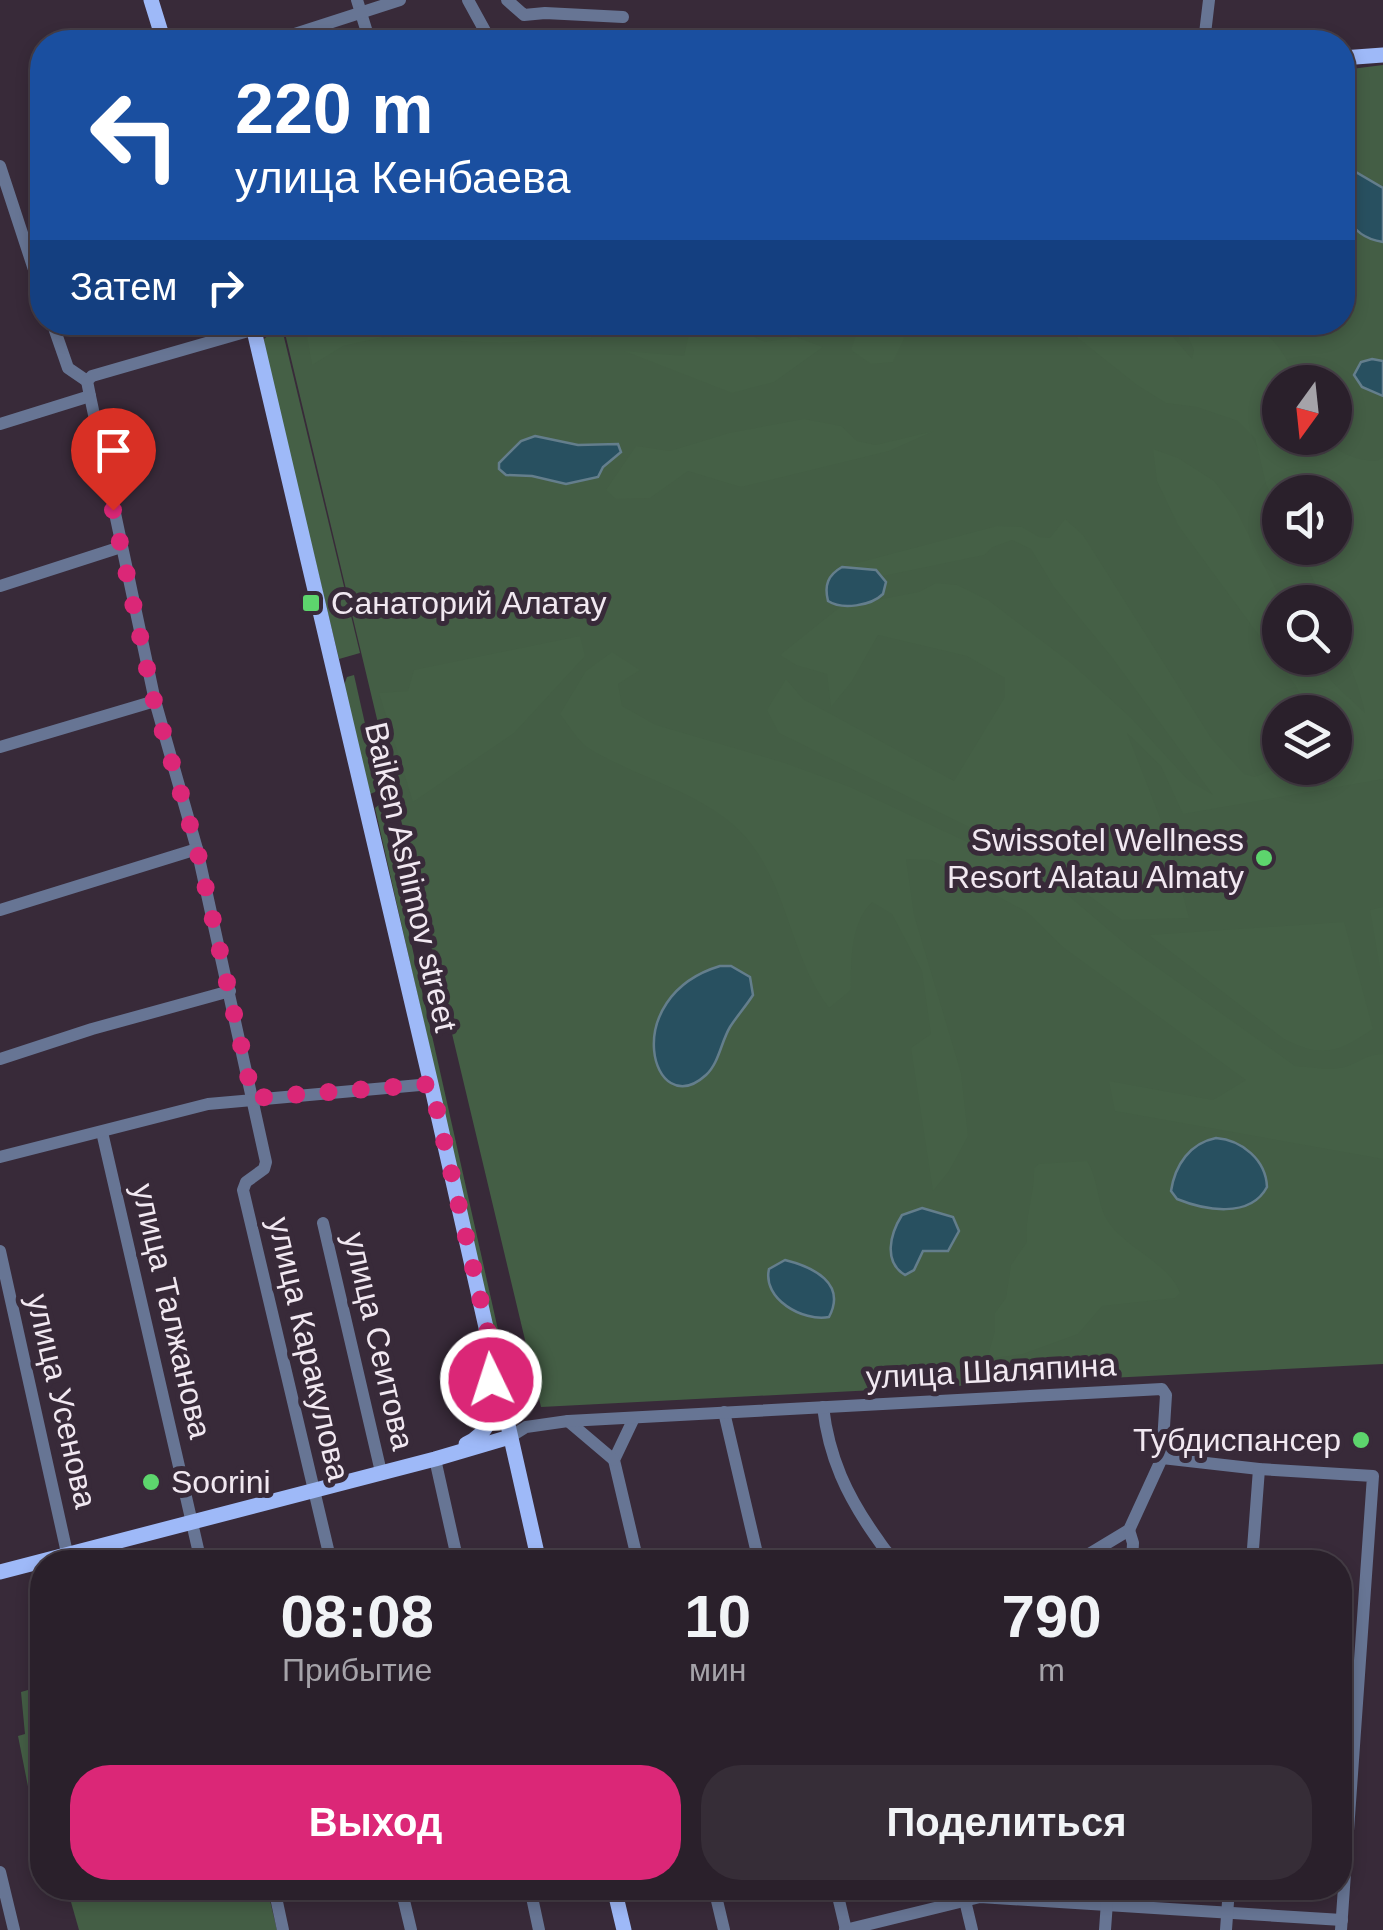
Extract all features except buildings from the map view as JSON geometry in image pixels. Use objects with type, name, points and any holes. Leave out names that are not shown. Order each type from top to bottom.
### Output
[{"type":"main road","points":[[150,0],[160,30]]},
{"type":"main road","points":[[1355,57],[1383,55]]},
{"type":"main road","name":"Baiken Ashimov street","points":[[255,335],[536,1550]]},
{"type":"main road","points":[[436,1459],[480,1438],[488,1427],[492,1350]]},
{"type":"main road","points":[[98,1550],[510,1437]]},
{"type":"main road","points":[[0,1572],[30,1566]]},
{"type":"main road","points":[[617,1900],[624,1930]]},
{"type":"street","points":[[301,30],[359,7],[400,0]]},
{"type":"street","points":[[468,0],[484,30]]},
{"type":"street","points":[[507,0],[524,16],[545,13],[623,17]]},
{"type":"street","points":[[1205,30],[1208,0]]},
{"type":"street","points":[[0,166],[30,257]]},
{"type":"street","points":[[57,335],[68,368],[86,381],[90,396],[154,701],[197,849],[253,1098]]},
{"type":"street","points":[[86,381],[224,335]]},
{"type":"street","points":[[0,424],[90,396]]},
{"type":"street","points":[[0,586],[120,547]]},
{"type":"street","points":[[0,747],[154,701]]},
{"type":"street","points":[[0,910],[197,849]]},
{"type":"street","points":[[0,1058],[92,1028],[230,991]]},
{"type":"street","points":[[0,1158],[208,1104],[431,1084]]},
{"type":"street","name":"улица Каракулова","points":[[253,1098],[266,1162],[243,1190],[328,1550]]},
{"type":"street","name":"улица Талжанова","points":[[102,1132],[198,1550]]},
{"type":"street","name":"улица Сеитова","points":[[323,1223],[382,1472]]},
{"type":"street","name":"улица Усенова","points":[[0,1251],[66,1550]]},
{"type":"street","name":"улица Шаляпина","points":[[510,1437],[526,1427],[568,1422],[1162,1389],[1166,1395],[1162,1458]]},
{"type":"street","points":[[823,1408],[836,1471],[882,1550]]},
{"type":"street","points":[[724,1412],[756,1550]]},
{"type":"street","points":[[614,1460],[634,1418]]},
{"type":"street","points":[[568,1422],[614,1460],[635,1550]]},
{"type":"street","points":[[1096,1550],[1130,1530],[1162,1458],[1373,1476],[1352,1780]]},
{"type":"street","name":"улица Сеитова","points":[[436,1459],[455,1550]]},
{"type":"street","points":[[1253,1550],[1259,1469]]},
{"type":"street","points":[[1130,1530],[1133,1550]]},
{"type":"street","points":[[0,1872],[14,1930]]},
{"type":"street","points":[[277,1900],[283,1930]]},
{"type":"street","points":[[404,1900],[411,1930]]},
{"type":"street","points":[[533,1900],[539,1930]]},
{"type":"street","points":[[717,1900],[724,1930]]},
{"type":"street","points":[[839,1900],[845,1930],[944,1900]]},
{"type":"street","points":[[965,1900],[972,1930]]},
{"type":"street","points":[[1012,1900],[1227,1914],[1284,1924],[1342,1925],[1344,1900]]},
{"type":"street","points":[[1105,1930],[1107,1900]]},
{"type":"street","points":[[1226,1930],[1228,1900]]},
{"type":"green space","points":[[1383,65],[1383,1364],[541,1407],[285,335],[1355,335],[1355,68]]},
{"type":"green space","points":[[283,335],[360,653],[339,659],[265,352],[264,339]]},
{"type":"green space","points":[[307,335],[592,338],[500,343],[383,337],[343,346],[312,365]]},
{"type":"green space","points":[[689,335],[750,335],[765,342],[796,337],[823,347],[774,382],[732,393],[624,351],[684,356]]},
{"type":"green space","points":[[856,335],[903,335],[893,362],[871,364],[851,350]]},
{"type":"green space","points":[[1074,335],[1171,335],[1192,359],[1194,350],[1187,335],[1267,335],[1289,365],[1262,365],[1262,455],[1350,455],[1377,461],[1383,457],[1383,779],[1352,784],[1352,701],[1365,713],[1352,670],[1352,585],[1316,585],[1306,565],[1352,565],[1352,475],[1264,475],[1255,438],[1238,421],[1197,407],[1166,403]]},
{"type":"green space","points":[[804,419],[841,426],[857,441],[876,445],[934,431],[889,451],[741,487],[688,471],[650,498],[616,499],[606,490],[636,446],[670,451],[729,433]]},
{"type":"green space","points":[[1153,449],[1178,458],[1214,481],[1235,508],[1274,585],[1262,585],[1262,640],[1178,525],[1157,481]]},
{"type":"green space","points":[[1065,519],[1083,535],[1211,738],[1244,774],[1262,774],[1262,785],[1349,785],[1183,814],[1161,766],[1127,733],[1168,838],[1189,918],[1122,920],[1050,867],[779,733],[767,710],[786,679],[803,699],[954,781],[1005,697],[1005,678],[967,656],[878,635],[852,681],[831,707],[827,674],[796,665],[780,655],[840,607],[919,592],[936,583],[957,585],[988,600],[1071,663],[1132,719],[1188,780],[1213,795],[1111,656],[1054,587],[1031,549],[1012,540],[984,555],[883,576],[869,568],[842,567],[997,526],[1022,527],[1039,537],[1050,538]]},
{"type":"green space","points":[[580,636],[585,656],[514,733],[413,802],[379,693],[408,691],[414,670]]},
{"type":"green space","points":[[612,652],[640,670],[618,684],[622,706],[656,725],[785,763],[850,787],[1023,868],[1069,896],[1130,948],[1295,1066],[1339,1068],[1383,1054],[1383,1159],[1115,1111],[1109,1081],[1213,1100],[1246,1080],[1064,948],[1027,912],[931,860],[906,859],[914,915],[961,1073],[968,1136],[933,1191],[911,1048],[931,1034],[922,971],[892,914],[872,902],[865,911],[853,943],[851,990],[829,1008],[815,987],[768,871],[739,830],[706,805],[590,749],[560,714],[586,671]]},
{"type":"green space","points":[[354,675],[380,790],[370,794],[344,685],[347,677]]},
{"type":"green space","points":[[1288,675],[1327,675],[1346,695],[1300,695]]},
{"type":"green space","points":[[380,804],[516,1410],[512,1411],[375,808]]},
{"type":"green space","points":[[1383,907],[1383,986],[1370,910]]},
{"type":"green space","points":[[1344,922],[1373,1029],[1340,1048],[1321,1051],[1284,1039],[1149,935]]},
{"type":"green space","points":[[1087,1161],[1107,1220],[1120,1236],[1168,1274],[1180,1293],[1175,1298],[1102,1306],[1078,1334],[1023,1354],[987,1359],[995,1331],[995,1313],[1006,1298],[1011,1265],[1027,1242],[1034,1168],[1039,1164]]},
{"type":"green space","points":[[30,1689],[30,1797],[18,1736],[25,1734],[21,1692]]},
{"type":"green space","points":[[70,1900],[270,1900],[277,1930],[79,1930]]},
{"type":"water","points":[[1355,172],[1383,188],[1383,242],[1355,228]]},
{"type":"water","points":[[1383,361],[1383,396],[1362,387],[1354,375],[1361,362]]},
{"type":"water","points":[[535,436],[578,445],[618,444],[621,452],[603,467],[598,477],[566,484],[506,475],[499,469],[499,463],[521,441]]},
{"type":"water","points":[[842,567],[876,570],[886,582],[883,594],[856,605],[828,601],[828,581]]},
{"type":"water","points":[[720,966],[731,966],[750,977],[753,995],[730,1027],[706,1075],[687,1086],[671,1083],[660,1070],[654,1050],[656,1027],[667,1003],[688,982]]},
{"type":"water","points":[[1216,1138],[1243,1147],[1262,1168],[1267,1187],[1250,1204],[1226,1209],[1200,1206],[1177,1199],[1171,1191],[1185,1157]]},
{"type":"water","points":[[922,1208],[953,1217],[959,1231],[948,1251],[923,1251],[914,1270],[905,1275],[891,1255],[894,1231],[902,1215]]},
{"type":"water","points":[[785,1260],[824,1278],[834,1295],[829,1317],[808,1316],[778,1299],[769,1280],[769,1269]]},
{"type":"place","name":"Санаторий Алатау","points":[[311,603]]},
{"type":"place","name":"Swissotel Wellness Resort Alatau Almaty","points":[[1264,858]]},
{"type":"place","name":"Тубдиспансер","points":[[1361,1440]]},
{"type":"place","name":"Soorini","points":[[151,1482]]},
{"type":"route","points":[[113,510],[154,701],[197,849],[253,1098],[431,1084],[492,1350],[491,1380]]}]
